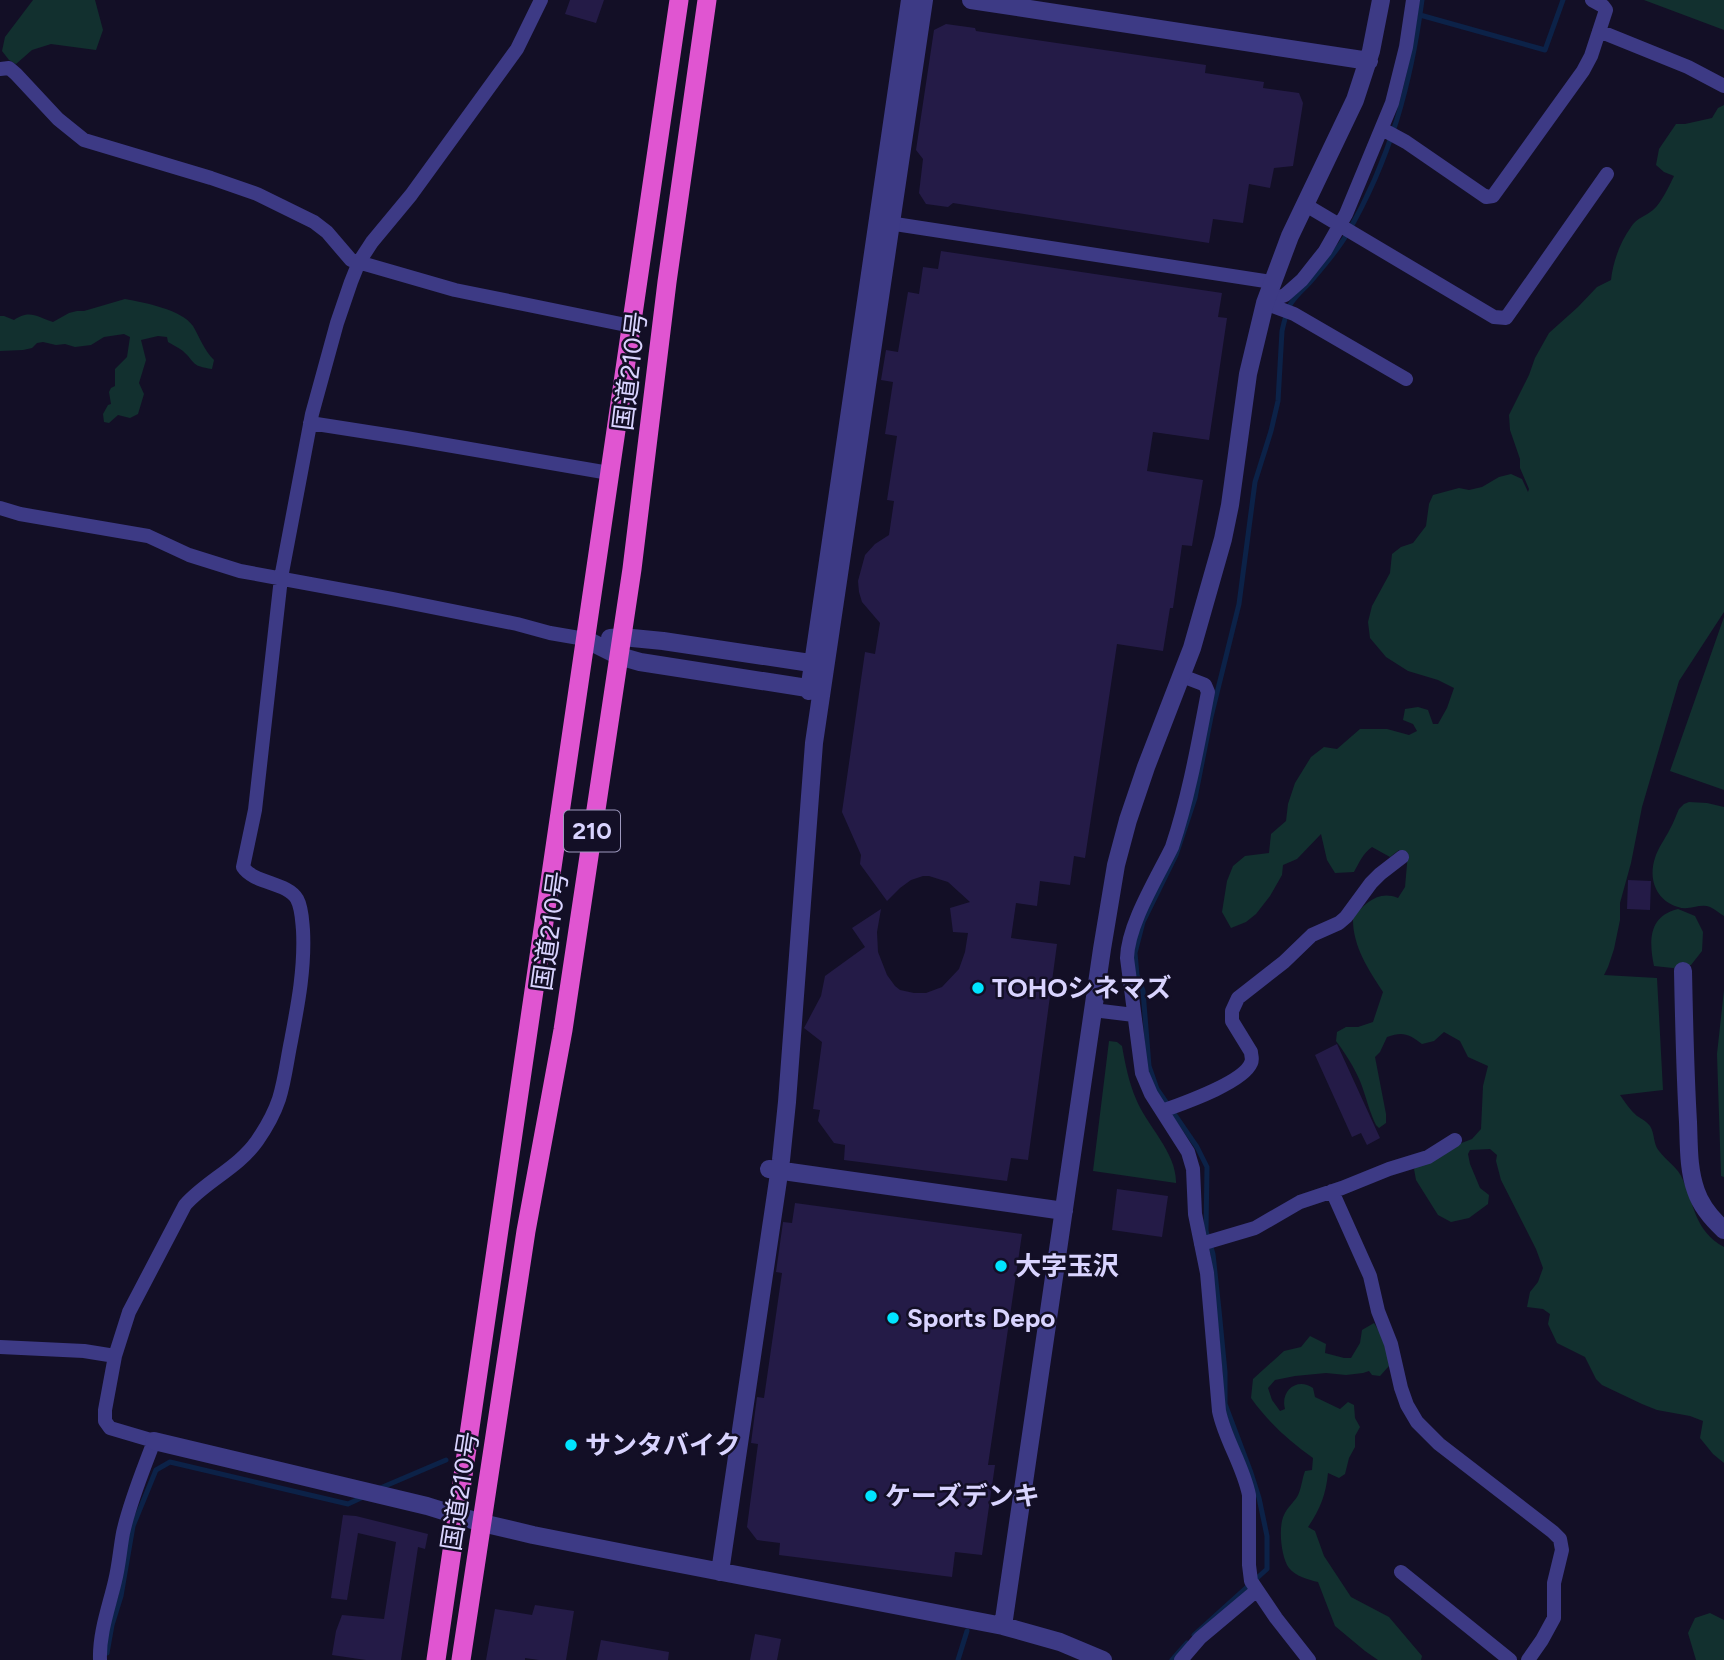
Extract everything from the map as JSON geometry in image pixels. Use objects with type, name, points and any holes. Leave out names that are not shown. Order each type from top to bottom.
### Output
[{"type":"highway","name":"国道210号","points":[[436,1660],[678,0]]},
{"type":"highway","name":"国道210号","points":[[461,1660],[526,1231],[563,1030],[620,646],[707,0]]},
{"type":"street","points":[[541,0],[507,63],[359,262],[337,323],[310,423],[281,578],[255,810],[243,867],[248,874],[293,894],[298,901],[302,919],[302,981],[284,1077],[275,1111],[264,1131],[252,1148],[193,1196],[186,1205],[129,1312],[115,1356],[105,1421],[110,1428],[154,1441],[426,1506],[482,1523],[1003,1626],[1060,1642],[1103,1660]]},
{"type":"street","points":[[715,1571],[774,1169],[805,728],[819,665],[884,222],[910,0]]},
{"type":"street","points":[[884,222],[924,0]]},
{"type":"street","points":[[971,0],[1368,61]]},
{"type":"street","points":[[1003,1626],[1108,910],[1122,842],[1146,766],[1199,628],[1225,530],[1248,374],[1265,303],[1304,204],[1355,100],[1368,61],[1381,0]]},
{"type":"street","points":[[1265,303],[1285,295],[1297,286],[1346,229],[1398,84],[1413,0]]},
{"type":"street","points":[[1382,130],[1406,142],[1486,197],[1490,197],[1583,71],[1591,56],[1606,10],[1592,0]]},
{"type":"street","points":[[1599,31],[1688,67],[1724,86]]},
{"type":"street","points":[[0,69],[9,68],[58,119],[84,140],[257,194],[314,222],[327,232],[351,260],[455,290],[631,326]]},
{"type":"street","points":[[1304,204],[1494,317],[1506,318],[1607,174]]},
{"type":"street","points":[[884,222],[1272,282]]},
{"type":"street","points":[[1265,303],[1290,312],[1406,379]]},
{"type":"street","points":[[310,423],[609,473]]},
{"type":"street","points":[[0,509],[148,536],[190,555],[240,571],[506,622],[550,633],[620,646],[663,641],[819,665]]},
{"type":"street","points":[[620,646],[640,662],[815,690]]},
{"type":"street","points":[[1182,676],[1205,685],[1208,692],[1192,775],[1177,833],[1133,926],[1128,943],[1127,958],[1134,1015],[1142,1073],[1151,1094],[1183,1143],[1193,1169],[1196,1224],[1206,1273],[1219,1410],[1250,1503],[1250,1577],[1256,1591],[1310,1660]]},
{"type":"street","points":[[1162,1111],[1205,1094],[1243,1073],[1251,1063],[1252,1056],[1232,1021],[1232,1011],[1238,998],[1289,958],[1312,935],[1346,917],[1380,874],[1402,857]]},
{"type":"street","points":[[1683,971],[1687,1104],[1693,1183],[1701,1203],[1724,1230]]},
{"type":"street","points":[[1093,1010],[1134,1015]]},
{"type":"street","points":[[1201,1244],[1255,1228],[1294,1205],[1427,1157],[1455,1140]]},
{"type":"street","points":[[774,1169],[1064,1211]]},
{"type":"street","points":[[1332,1191],[1368,1271],[1378,1311],[1391,1344],[1401,1388],[1417,1422],[1430,1436],[1560,1539],[1562,1550],[1553,1593],[1554,1618],[1528,1660]]},
{"type":"street","points":[[0,1347],[84,1351],[115,1356]]},
{"type":"street","points":[[100,1660],[105,1617],[128,1513],[154,1441]]},
{"type":"street","points":[[1401,1572],[1510,1660]]},
{"type":"street","points":[[1181,1660],[1200,1638],[1256,1591]]},
{"type":"green space","points":[[33,0],[95,0],[103,30],[96,50],[51,44],[32,50],[16,64],[9,60],[2,51],[5,37]]},
{"type":"green space","points":[[1644,0],[1724,0],[1724,30]]},
{"type":"green space","points":[[1724,105],[1724,612],[1679,681],[1642,807],[1620,903],[1620,920],[1614,949],[1604,975],[1657,978],[1663,1090],[1620,1095],[1634,1114],[1650,1126],[1657,1148],[1681,1175],[1701,1226],[1714,1241],[1724,1247],[1724,1463],[1700,1438],[1703,1421],[1657,1410],[1602,1385],[1585,1357],[1557,1343],[1548,1324],[1550,1314],[1543,1309],[1527,1307],[1530,1292],[1538,1282],[1543,1268],[1501,1180],[1497,1155],[1490,1149],[1470,1150],[1468,1154],[1480,1188],[1489,1195],[1488,1204],[1469,1218],[1451,1222],[1438,1215],[1416,1180],[1414,1169],[1419,1164],[1472,1139],[1481,1129],[1483,1086],[1488,1066],[1468,1057],[1460,1041],[1444,1032],[1434,1041],[1422,1044],[1406,1034],[1387,1037],[1375,1057],[1386,1123],[1379,1128],[1376,1125],[1358,1076],[1336,1041],[1337,1032],[1346,1027],[1358,1027],[1373,1022],[1383,992],[1358,947],[1353,917],[1373,899],[1384,896],[1398,898],[1405,887],[1408,853],[1399,850],[1390,857],[1372,847],[1354,872],[1335,873],[1327,860],[1321,834],[1297,859],[1283,865],[1282,875],[1270,896],[1246,922],[1231,928],[1222,912],[1227,881],[1233,866],[1245,856],[1269,853],[1271,834],[1286,821],[1295,783],[1311,757],[1324,747],[1337,749],[1360,729],[1387,729],[1409,735],[1417,731],[1413,724],[1403,720],[1405,709],[1418,707],[1428,710],[1433,724],[1438,724],[1454,688],[1408,671],[1386,657],[1370,638],[1368,622],[1372,606],[1390,573],[1392,554],[1413,543],[1426,526],[1433,495],[1459,488],[1469,490],[1482,487],[1499,477],[1511,474],[1522,479],[1528,492],[1510,430],[1509,415],[1535,358],[1549,333],[1597,287],[1611,280],[1613,266],[1627,233],[1636,221],[1653,210],[1662,198],[1674,176],[1656,165],[1659,149],[1676,124],[1712,118],[1718,108]]},
{"type":"green space","points":[[125,299],[180,315],[193,326],[214,360],[212,369],[200,367],[183,351],[168,342],[167,337],[141,340],[146,360],[139,383],[144,394],[138,414],[130,418],[118,415],[109,423],[104,422],[103,414],[111,404],[109,392],[115,386],[115,369],[127,357],[130,337],[124,334],[104,337],[91,345],[75,347],[43,342],[23,350],[0,351],[0,316],[14,320],[29,314],[53,322],[69,313]]},
{"type":"green space","points":[[1724,617],[1724,790],[1670,771]]},
{"type":"green space","points":[[1689,802],[1724,807],[1724,916],[1706,906],[1682,908],[1670,904],[1659,894],[1653,881],[1653,866],[1658,851],[1679,809]]},
{"type":"green space","points":[[1678,909],[1695,916],[1703,932],[1702,951],[1691,965],[1673,968],[1654,966],[1651,948],[1653,931],[1661,917]]},
{"type":"green space","points":[[1724,990],[1724,1177],[1721,1176],[1717,1054]]},
{"type":"green space","points":[[1109,1041],[1122,1046],[1134,1093],[1167,1150],[1176,1183],[1093,1171]]},
{"type":"green space","points":[[1374,1323],[1386,1342],[1389,1366],[1380,1376],[1372,1375],[1369,1371],[1346,1375],[1326,1373],[1295,1376],[1275,1380],[1268,1388],[1280,1411],[1285,1409],[1287,1392],[1301,1384],[1313,1388],[1315,1397],[1340,1409],[1348,1402],[1354,1405],[1355,1418],[1360,1427],[1345,1474],[1339,1478],[1328,1473],[1322,1501],[1308,1527],[1315,1531],[1324,1556],[1351,1597],[1389,1617],[1422,1656],[1421,1660],[1378,1660],[1365,1651],[1335,1626],[1318,1582],[1306,1579],[1289,1568],[1282,1550],[1282,1520],[1298,1494],[1305,1471],[1312,1470],[1313,1458],[1279,1431],[1251,1398],[1253,1379],[1284,1351],[1301,1347],[1310,1336],[1326,1344],[1325,1353],[1351,1358],[1360,1343],[1362,1330]]},
{"type":"green space","points":[[1710,1613],[1724,1620],[1724,1660],[1696,1660],[1688,1633],[1695,1618]]},
{"type":"building","points":[[570,0],[604,0],[596,23],[565,14]]},
{"type":"building","points":[[946,24],[975,28],[976,31],[1206,65],[1205,73],[1264,82],[1263,88],[1299,93],[1303,103],[1293,166],[1274,168],[1270,188],[1249,184],[1243,223],[1213,219],[1209,243],[953,203],[948,207],[926,204],[919,193],[923,159],[916,150],[934,30]]},
{"type":"building","points":[[941,251],[1222,293],[1218,317],[1227,318],[1209,440],[1153,432],[1147,471],[1203,480],[1192,546],[1182,545],[1173,608],[1170,608],[1163,651],[1117,644],[1085,858],[1074,856],[1070,885],[1040,881],[1037,906],[1016,903],[1011,938],[1057,944],[1028,1160],[1011,1158],[1007,1181],[844,1160],[845,1145],[834,1143],[818,1121],[820,1110],[813,1109],[822,1042],[804,1028],[821,996],[825,976],[865,947],[852,928],[881,909],[877,932],[878,952],[887,975],[900,990],[926,993],[942,987],[959,969],[965,952],[968,933],[953,932],[950,908],[970,902],[948,882],[929,876],[911,880],[887,901],[860,864],[861,855],[842,812],[865,652],[875,654],[880,623],[862,602],[858,581],[865,555],[889,535],[894,501],[887,500],[897,436],[885,434],[893,382],[881,380],[886,350],[898,352],[908,292],[919,294],[923,267],[938,269]]},
{"type":"building","points":[[1628,880],[1651,881],[1650,910],[1627,909]]},
{"type":"building","points":[[1337,1044],[1380,1138],[1367,1145],[1361,1133],[1352,1137],[1315,1055]]},
{"type":"building","points":[[1117,1189],[1168,1196],[1162,1237],[1112,1230]]},
{"type":"building","points":[[795,1203],[1022,1234],[988,1465],[995,1465],[982,1555],[955,1552],[952,1577],[779,1555],[780,1543],[757,1540],[747,1527],[758,1444],[751,1443],[757,1397],[764,1398],[782,1273],[776,1272],[783,1222],[792,1223]]},
{"type":"building","points":[[343,1515],[428,1534],[425,1549],[418,1547],[401,1660],[366,1660],[332,1655],[342,1615],[384,1619],[396,1542],[358,1533],[347,1600],[331,1598]]},
{"type":"building","points":[[535,1605],[574,1611],[566,1660],[486,1660],[495,1609],[532,1615]]},
{"type":"building","points":[[755,1634],[781,1639],[777,1660],[750,1660]]},
{"type":"building","points":[[601,1640],[669,1652],[668,1660],[597,1660]]},
{"type":"waterway","points":[[1194,1635],[1267,1569],[1267,1536],[1259,1498],[1225,1404],[1225,1372],[1213,1254],[1206,1231],[1207,1167],[1197,1147],[1157,1089],[1149,1066],[1143,991],[1137,975],[1135,953],[1143,922],[1176,855],[1195,798],[1211,717],[1239,604],[1255,482],[1278,401],[1285,318],[1292,302],[1343,240],[1375,178],[1387,150],[1405,91],[1422,0]]},
{"type":"waterway","points":[[1420,15],[1545,50],[1563,0]]},
{"type":"waterway","points":[[378,1489],[446,1460]]},
{"type":"waterway","points":[[107,1653],[121,1596],[133,1526],[156,1470],[170,1462],[348,1504],[363,1497]]},
{"type":"waterway","points":[[958,1660],[967,1631]]},
{"type":"waterway","points":[[1172,1660],[1187,1643]]},
{"type":"place","name":"TOHOシネマズ","points":[[978,988]]},
{"type":"place","name":"大字玉沢","points":[[1001,1266]]},
{"type":"place","name":"Sports Depo","points":[[893,1318]]},
{"type":"place","name":"サンタバイク","points":[[571,1445]]},
{"type":"place","name":"ケーズデンキ","points":[[871,1496]]}]
